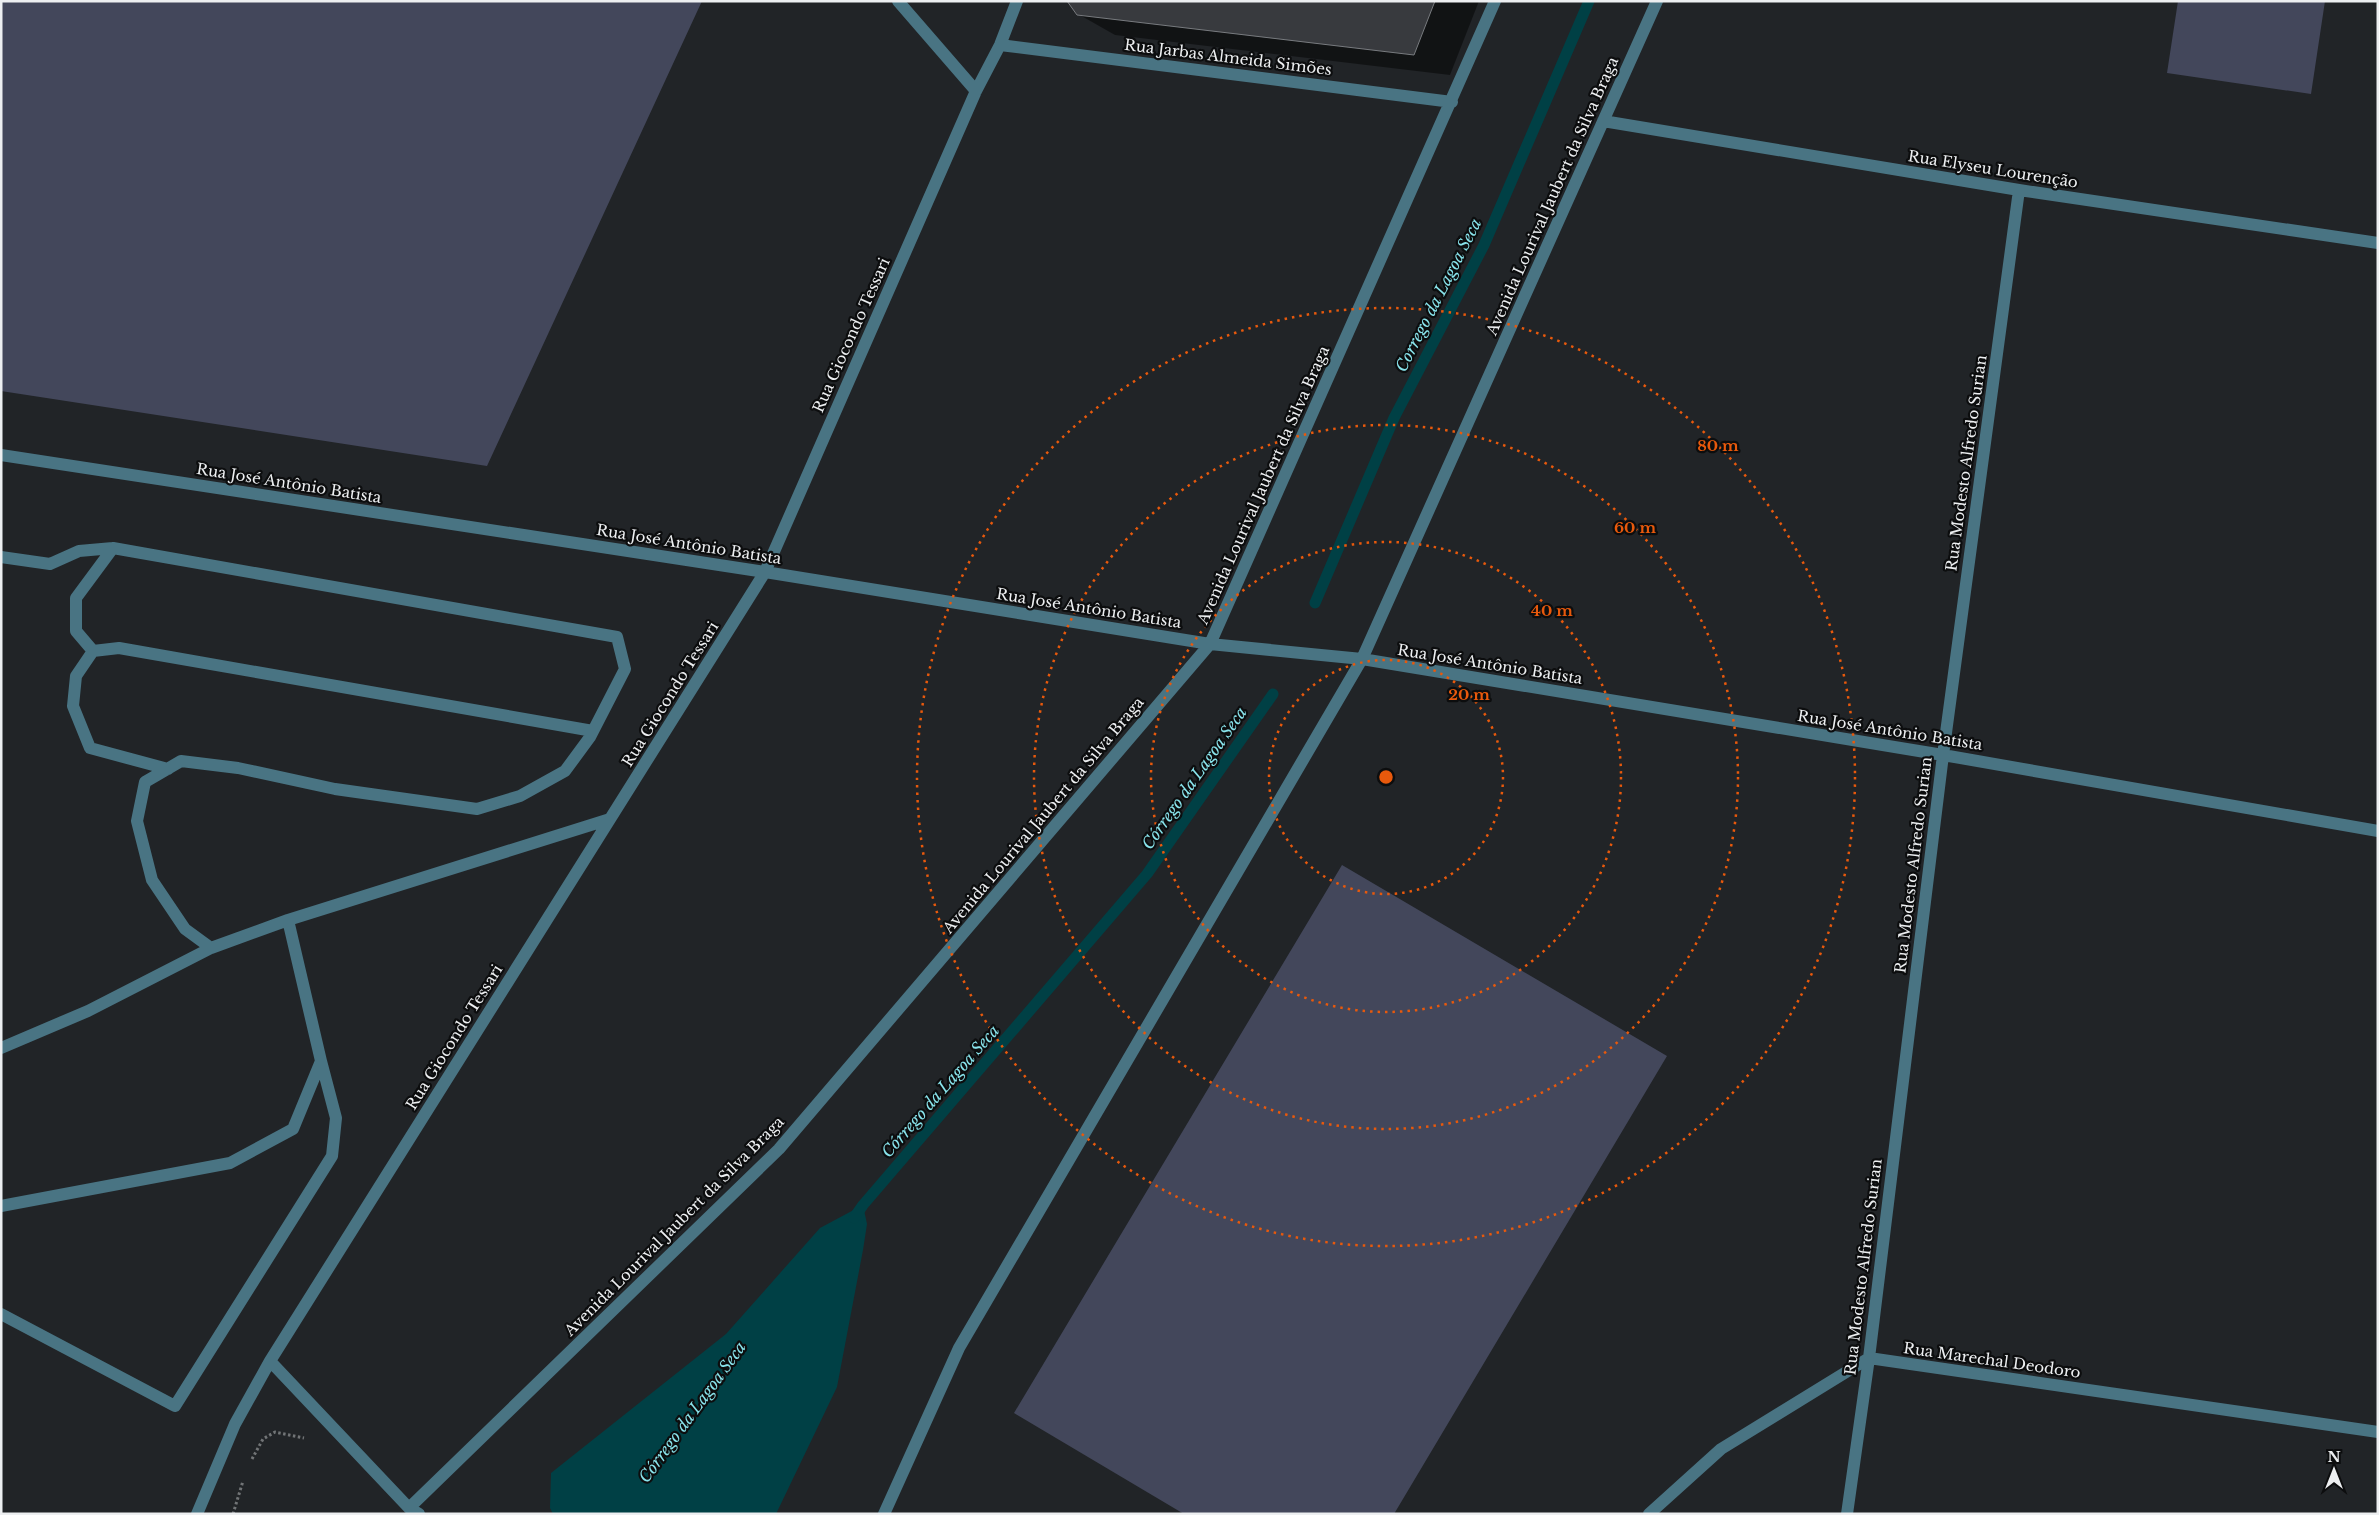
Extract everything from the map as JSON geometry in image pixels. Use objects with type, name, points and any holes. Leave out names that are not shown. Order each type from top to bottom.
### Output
[{"type":"street","points":[[898,1],[976,91]]},
{"type":"street","name":"Rua Giocondo Tessari","points":[[198,1514],[235,1424],[270,1361],[765,572],[976,91],[1000,45],[1016,1]]},
{"type":"street","name":"Avenida Lourival Jaubert da Silva Braga","points":[[414,1511],[779,1149],[1210,644],[1452,102],[1495,1]]},
{"type":"street","name":"Avenida Lourival Jaubert da Silva Braga","points":[[884,1514],[959,1348],[1362,659],[1657,1]]},
{"type":"street","name":"Rua Jarbas Almeida Simões","points":[[1000,45],[1452,102]]},
{"type":"street","name":"Rua Elyseu Lourenção","points":[[1603,121],[2019,190],[2378,243]]},
{"type":"street","name":"Rua Modesto Alfredo Surian","points":[[1847,1514],[1869,1358],[1943,755],[2019,190]]},
{"type":"street","name":"Rua José Antônio Batista","points":[[1,455],[765,572],[1210,644],[1362,659],[1943,755],[2378,832]]},
{"type":"street","points":[[93,652],[76,631],[76,598],[113,548]]},
{"type":"street","points":[[1,557],[50,564],[79,552],[113,548],[617,637],[625,669],[593,731],[565,771],[520,796],[476,809],[335,788],[238,768],[181,761],[145,782],[137,821],[152,880],[184,929],[211,948]]},
{"type":"street","points":[[168,769],[90,748],[73,706],[76,676],[93,652],[119,648],[593,731]]},
{"type":"street","points":[[1,1048],[88,1011],[211,948],[288,920],[610,819]]},
{"type":"street","points":[[1,1314],[175,1406],[332,1156],[336,1118],[288,920]]},
{"type":"street","points":[[1,1206],[230,1163],[293,1129],[321,1061]]},
{"type":"street","points":[[1649,1514],[1721,1448],[1869,1358]]},
{"type":"street","name":"Rua Marechal Deodoro","points":[[1869,1358],[2378,1432]]},
{"type":"street","points":[[270,1361],[414,1511]]},
{"type":"path","points":[[250,1464],[262,1439],[275,1432]]},
{"type":"path","points":[[233,1514],[246,1472]]},
{"type":"shaded area","points":[[1,1],[702,1],[487,466],[1,391]]},
{"type":"shaded area","points":[[2178,1],[2325,1],[2311,94],[2167,73]]},
{"type":"shaded area","points":[[1342,865],[1667,1056],[1394,1514],[1184,1514],[1014,1413]]},
{"type":"water","points":[[863,1205],[867,1224],[837,1387],[776,1514],[553,1514],[550,1508],[551,1473],[726,1334],[820,1228]]},
{"type":"building","points":[[1067,1],[1435,1],[1414,55],[1077,15]]},
{"type":"waterway","name":"Corrego da Lagoa Seca","points":[[1315,603],[1394,418],[1484,245],[1589,1]]},
{"type":"waterway","name":"Córrego da Lagoa Seca","points":[[854,1218],[863,1205],[1147,874],[1273,694]]}]
